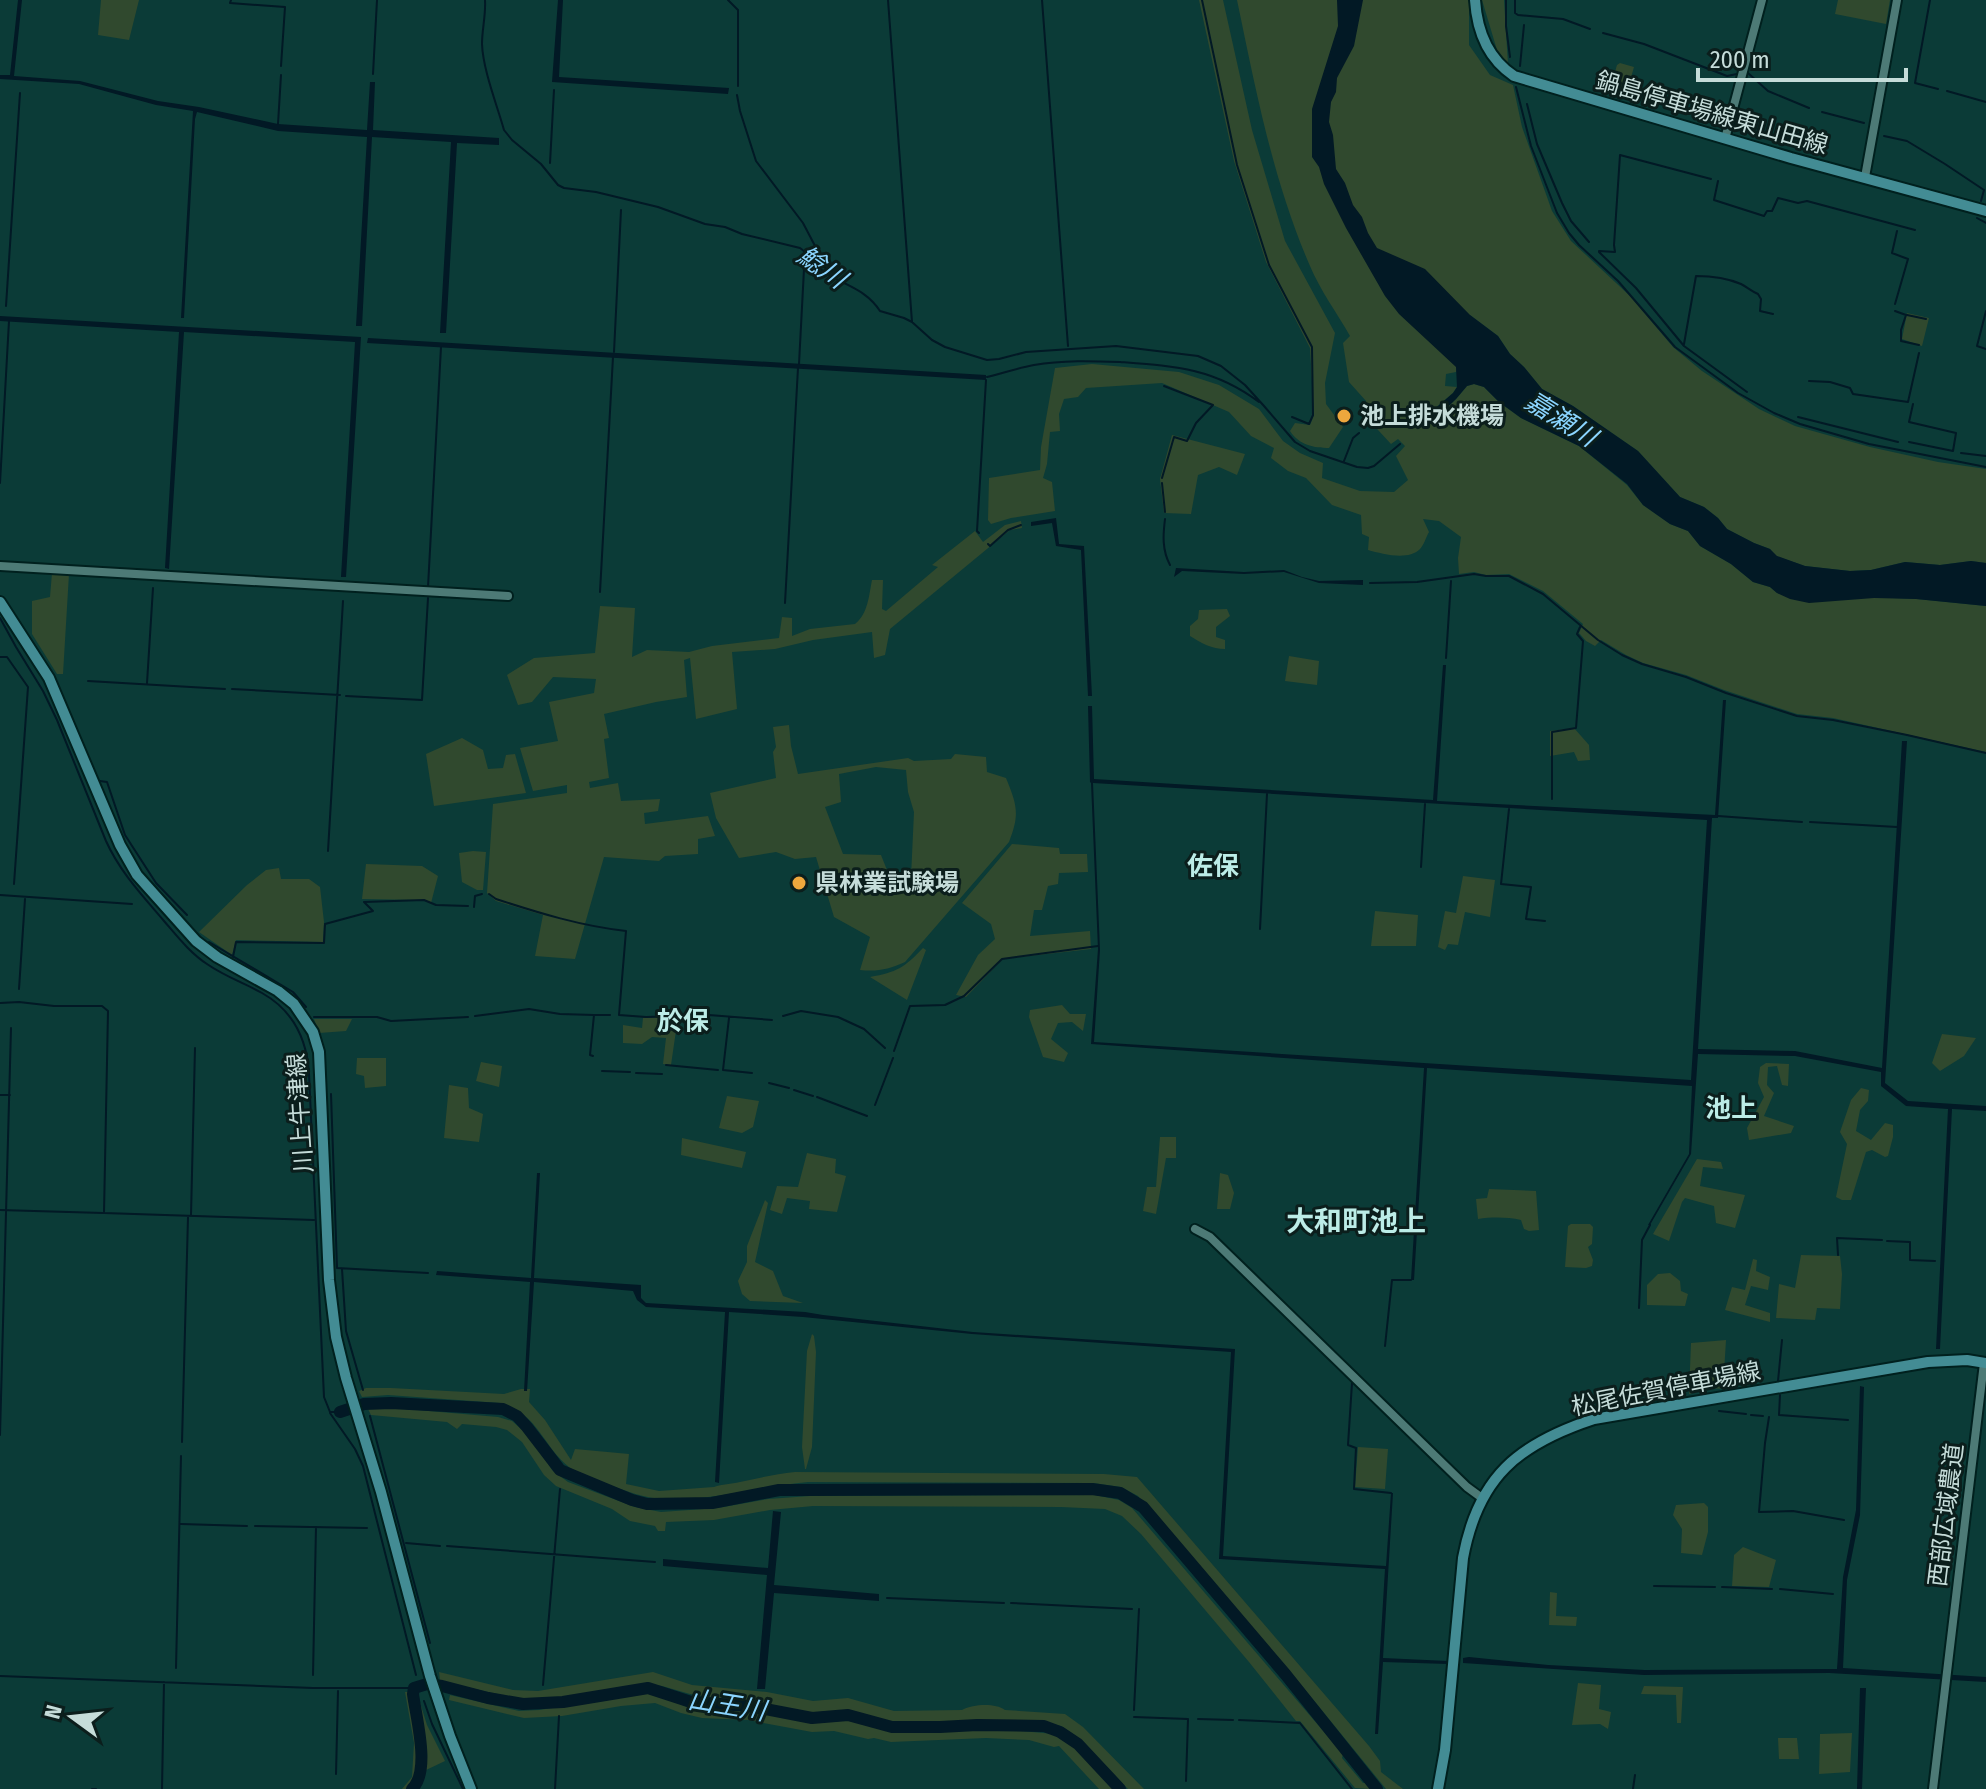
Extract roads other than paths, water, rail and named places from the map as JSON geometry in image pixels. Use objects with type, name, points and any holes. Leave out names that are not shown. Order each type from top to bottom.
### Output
[{"type":"main road","name":"鍋島停車場線東山田線","points":[[1475,0],[1486,46],[1493,59],[1514,76],[1725,139],[1986,211]]},
{"type":"main road","name":"川上牛津線","points":[[0,602],[49,678],[120,845],[137,875],[196,941],[217,957],[278,991],[294,1004],[313,1032],[319,1052],[331,1310],[336,1337],[430,1676],[471,1789]]},
{"type":"main road","name":"松尾佐賀停車場線","points":[[1438,1789],[1445,1750],[1468,1532],[1482,1498],[1509,1462],[1538,1441],[1594,1419],[1919,1363],[1967,1360],[1985,1363]]},
{"type":"street","points":[[1725,139],[1762,0]]},
{"type":"street","points":[[1865,177],[1897,0]]},
{"type":"street","points":[[0,566],[508,596]]},
{"type":"street","points":[[1195,1229],[1210,1237],[1467,1487],[1482,1498]]},
{"type":"street","name":"西部広域農道","points":[[1933,1789],[1985,1363]]},
{"type":"water","points":[[18,0],[22,0],[14,76],[80,81],[158,101],[278,124],[367,130],[370,82],[375,82],[373,130],[499,138],[499,145],[457,143],[446,333],[440,333],[451,142],[372,137],[362,326],[356,326],[367,137],[278,131],[197,112],[184,318],[181,318],[193,111],[156,105],[79,84],[0,79],[0,75],[10,75]]},
{"type":"water","points":[[558,0],[563,0],[559,77],[729,88],[728,94],[552,82]]},
{"type":"water","name":"嘉瀬川","points":[[1337,0],[1363,0],[1354,46],[1337,78],[1336,92],[1331,102],[1329,122],[1336,169],[1377,248],[1425,269],[1470,315],[1498,336],[1542,389],[1573,406],[1638,451],[1680,497],[1704,507],[1727,529],[1770,549],[1777,556],[1805,566],[1850,571],[1871,570],[1905,562],[1940,565],[1971,561],[1986,563],[1986,606],[1916,599],[1874,598],[1809,603],[1790,599],[1770,587],[1753,582],[1731,564],[1700,546],[1688,531],[1670,524],[1643,505],[1627,484],[1579,446],[1521,418],[1484,387],[1474,384],[1467,386],[1426,428],[1421,421],[1457,387],[1456,367],[1399,314],[1385,296],[1346,228],[1312,157],[1312,109],[1338,26]]},
{"type":"water","points":[[0,316],[361,337],[346,577],[341,577],[355,342],[184,332],[169,569],[165,568],[179,332],[0,321]]},
{"type":"water","points":[[368,338],[986,375],[986,380],[367,343]]},
{"type":"water","points":[[1056,518],[1059,544],[1084,546],[1092,696],[1088,696],[1081,550],[1056,546],[1052,523],[1031,526],[1031,522]]},
{"type":"water","points":[[1176,568],[1244,572],[1284,570],[1319,581],[1363,580],[1363,585],[1319,583],[1284,572],[1244,574],[1182,571],[1174,577]]},
{"type":"water","points":[[1443,665],[1446,665],[1437,801],[1715,815],[1723,700],[1726,700],[1718,818],[1712,818],[1698,1049],[1795,1051],[1882,1068],[1902,741],[1907,741],[1885,1083],[1908,1101],[1986,1106],[1986,1111],[1952,1109],[1940,1349],[1936,1349],[1948,1109],[1906,1106],[1881,1086],[1881,1072],[1795,1056],[1698,1054],[1691,1154],[1648,1225],[1689,1154],[1692,1086],[1427,1068],[1414,1280],[1411,1280],[1424,1068],[1091,1044],[1098,949],[1088,706],[1092,706],[1094,779],[1433,800]],"holes":[[[1093,783],[1707,820],[1691,1080],[1094,1042],[1100,950]]]},
{"type":"water","points":[[537,1173],[540,1173],[534,1278],[641,1285],[641,1298],[646,1303],[805,1312],[973,1332],[1235,1349],[1223,1556],[1386,1566],[1393,1493],[1383,1658],[1448,1661],[1448,1664],[1383,1662],[1378,1734],[1375,1734],[1385,1569],[1219,1559],[1231,1352],[972,1334],[729,1312],[719,1483],[715,1482],[725,1312],[646,1307],[637,1300],[633,1291],[534,1282],[527,1391],[524,1391],[530,1282],[436,1275],[437,1271],[531,1278]]},
{"type":"water","points":[[1860,1386],[1864,1387],[1860,1515],[1847,1580],[1843,1668],[1986,1677],[1986,1682],[1829,1673],[1644,1675],[1463,1663],[1463,1658],[1469,1657],[1645,1670],[1837,1669],[1843,1577],[1856,1510]]},
{"type":"water","points":[[773,1511],[781,1512],[774,1585],[879,1594],[879,1601],[774,1593],[765,1689],[757,1689],[767,1575],[663,1566],[663,1559],[768,1568]]},
{"type":"water","points":[[1860,1688],[1866,1688],[1862,1789],[1857,1789]]},
{"type":"waterway","points":[[231,0],[230,3],[285,7],[281,66]]},
{"type":"waterway","points":[[373,74],[377,0]]},
{"type":"waterway","name":"鯰川","points":[[485,0],[483,54],[504,130],[541,164],[558,185],[658,207],[705,224],[800,248],[823,271],[861,292],[880,311],[912,322],[945,347],[987,360],[1026,352],[1116,346],[1198,356],[1221,366],[1245,385],[1264,406]]},
{"type":"waterway","points":[[728,0],[738,10],[738,86]]},
{"type":"waterway","points":[[888,0],[912,322]]},
{"type":"waterway","points":[[1042,0],[1068,346]]},
{"type":"waterway","points":[[1202,0],[1237,165],[1269,265],[1312,347],[1313,415],[1309,424],[1292,417]]},
{"type":"waterway","points":[[1506,0],[1510,57]]},
{"type":"waterway","points":[[1515,0],[1515,13],[1518,15],[1563,19],[1590,29]]},
{"type":"waterway","points":[[1930,0],[1915,83],[1938,89]]},
{"type":"waterway","points":[[1520,66],[1524,25]]},
{"type":"waterway","points":[[1603,33],[1644,44],[1727,76],[1737,74]]},
{"type":"waterway","points":[[1748,73],[1768,91],[1809,108]]},
{"type":"waterway","points":[[278,124],[281,75]]},
{"type":"waterway","points":[[1516,87],[1531,146],[1557,213],[1569,233],[1618,281],[1675,347],[1738,393],[1800,424],[1869,444],[1986,467]]},
{"type":"waterway","points":[[550,163],[554,90]]},
{"type":"waterway","points":[[1947,91],[1986,102]]},
{"type":"waterway","points":[[6,306],[20,93]]},
{"type":"waterway","points":[[737,95],[756,161],[803,223],[827,274]]},
{"type":"waterway","points":[[1527,104],[1537,144],[1562,203],[1571,221],[1589,242]]},
{"type":"waterway","points":[[1822,112],[1864,123]]},
{"type":"waterway","points":[[1884,136],[1907,141],[1984,190],[1981,201]]},
{"type":"waterway","points":[[1599,251],[1615,252],[1620,155],[1711,179]]},
{"type":"waterway","points":[[1718,181],[1714,200],[1764,216],[1767,211],[1772,211],[1778,198],[1798,203],[1807,201],[1915,230]]},
{"type":"waterway","points":[[614,352],[621,210]]},
{"type":"waterway","points":[[1977,218],[1986,223]]},
{"type":"waterway","points":[[1895,304],[1908,259],[1892,253],[1897,231]]},
{"type":"waterway","points":[[1599,252],[1636,288],[1684,346],[1747,392]]},
{"type":"waterway","points":[[799,364],[804,269]]},
{"type":"waterway","points":[[1684,344],[1696,276],[1741,284],[1758,294],[1760,311],[1773,314]]},
{"type":"waterway","points":[[1895,311],[1906,315],[1901,341],[1919,345]]},
{"type":"waterway","points":[[1986,311],[1977,346],[1986,349]]},
{"type":"waterway","points":[[1907,315],[1926,319]]},
{"type":"waterway","points":[[0,483],[9,321]]},
{"type":"waterway","points":[[428,587],[441,347]]},
{"type":"waterway","points":[[1809,381],[1830,382],[1850,388],[1853,394],[1908,402],[1919,353]]},
{"type":"waterway","points":[[600,592],[613,357]]},
{"type":"waterway","points":[[987,377],[1056,362],[1159,365],[1210,375],[1259,402]]},
{"type":"waterway","points":[[785,603],[798,368]]},
{"type":"waterway","points":[[979,533],[986,380]]},
{"type":"waterway","points":[[1162,478],[1174,437],[1187,441],[1196,423],[1213,405],[1164,386]]},
{"type":"waterway","points":[[1909,442],[1953,451],[1956,433],[1909,422],[1913,404]]},
{"type":"waterway","points":[[1264,406],[1295,442],[1310,451],[1357,467],[1374,466],[1400,444]]},
{"type":"waterway","points":[[1798,417],[1898,442]]},
{"type":"waterway","points":[[1344,461],[1353,438],[1359,433]]},
{"type":"waterway","points":[[1961,453],[1986,456]]},
{"type":"waterway","points":[[1162,483],[1165,512]]},
{"type":"waterway","points":[[1165,519],[1164,542],[1170,565]]},
{"type":"waterway","points":[[988,544],[990,546],[1008,530],[1021,525]]},
{"type":"waterway","points":[[1370,583],[1417,582],[1474,574],[1509,576],[1543,594],[1598,640],[1642,664],[1797,716],[1833,720],[1986,753]]},
{"type":"waterway","points":[[1446,658],[1451,581]]},
{"type":"waterway","points":[[147,683],[153,588]]},
{"type":"waterway","points":[[346,696],[422,700],[428,598]]},
{"type":"waterway","points":[[328,851],[343,601]]},
{"type":"waterway","points":[[0,618],[43,691],[106,841],[125,873],[195,955],[273,1000],[290,1017],[302,1038],[309,1074],[324,1397],[330,1412],[340,1412]]},
{"type":"waterway","points":[[1552,799],[1552,732],[1576,728],[1583,641],[1577,634],[1580,627]]},
{"type":"waterway","points":[[0,657],[7,657],[28,687],[14,884]]},
{"type":"waterway","points":[[88,681],[225,689]]},
{"type":"waterway","points":[[232,689],[340,695]]},
{"type":"waterway","points":[[100,781],[107,782],[125,835],[156,883],[187,915]]},
{"type":"waterway","points":[[1260,929],[1267,794]]},
{"type":"waterway","points":[[1421,867],[1425,804]]},
{"type":"waterway","points":[[1509,809],[1501,884],[1531,887],[1526,919],[1545,921]]},
{"type":"waterway","points":[[1718,816],[1802,822]]},
{"type":"waterway","points":[[1810,822],[1897,827]]},
{"type":"waterway","points":[[474,907],[475,896],[482,894]]},
{"type":"waterway","points":[[489,894],[496,899],[560,918],[626,931],[619,1015],[709,1015],[772,1020]]},
{"type":"waterway","points":[[0,895],[132,904]]},
{"type":"waterway","points":[[19,989],[25,899]]},
{"type":"waterway","points":[[233,957],[236,942],[324,943],[325,924],[373,911],[364,902],[424,900],[436,905],[468,906]]},
{"type":"waterway","points":[[209,942],[293,992],[306,1007]]},
{"type":"waterway","points":[[894,1051],[910,1006],[945,1005],[964,996],[1002,959],[1098,946]]},
{"type":"waterway","points":[[0,1003],[102,1006],[108,1011],[104,1213],[314,1220]]},
{"type":"waterway","points":[[475,1016],[529,1009],[594,1015],[590,1055],[593,1056]]},
{"type":"waterway","points":[[783,1016],[801,1011],[838,1017],[864,1029],[885,1048]]},
{"type":"waterway","points":[[595,1015],[610,1015]]},
{"type":"waterway","points":[[314,1017],[377,1017],[391,1021],[468,1017]]},
{"type":"waterway","points":[[729,1018],[723,1070],[752,1073]]},
{"type":"waterway","points":[[0,1435],[11,1028]]},
{"type":"waterway","points":[[191,1215],[195,1048]]},
{"type":"waterway","points":[[875,1105],[893,1058]]},
{"type":"waterway","points":[[666,1065],[718,1070]]},
{"type":"waterway","points":[[602,1071],[630,1072]]},
{"type":"waterway","points":[[636,1073],[662,1074]]},
{"type":"waterway","points":[[769,1083],[789,1088]]},
{"type":"waterway","points":[[794,1090],[813,1096]]},
{"type":"waterway","points":[[331,1094],[337,1268],[428,1273]]},
{"type":"waterway","points":[[0,1095],[10,1095]]},
{"type":"waterway","points":[[817,1097],[867,1116]]},
{"type":"waterway","points":[[0,1210],[103,1213]]},
{"type":"waterway","points":[[182,1442],[188,1217]]},
{"type":"waterway","points":[[1639,1308],[1642,1240],[1650,1225]]},
{"type":"waterway","points":[[1838,1255],[1837,1238],[1882,1240]]},
{"type":"waterway","points":[[1887,1241],[1910,1242],[1910,1260],[1935,1261]]},
{"type":"waterway","points":[[342,1269],[346,1331],[363,1390]]},
{"type":"waterway","points":[[1385,1346],[1392,1280],[1411,1280]]},
{"type":"waterway","points":[[1778,1381],[1782,1340]]},
{"type":"waterway","points":[[1352,1383],[1348,1445],[1356,1448],[1354,1489],[1391,1493]]},
{"type":"waterway","points":[[1780,1395],[1779,1415],[1848,1420]]},
{"type":"waterway","points":[[340,1412],[364,1404],[391,1403],[503,1409],[517,1416],[560,1470],[647,1504],[712,1503],[779,1490],[1092,1489],[1120,1493],[1143,1507],[1286,1675],[1377,1789]]},
{"type":"waterway","points":[[1719,1411],[1746,1414]]},
{"type":"waterway","points":[[330,1413],[363,1466],[416,1675]]},
{"type":"waterway","points":[[1751,1415],[1763,1416]]},
{"type":"waterway","points":[[370,1416],[430,1643]]},
{"type":"waterway","points":[[1769,1417],[1759,1512],[1793,1511],[1844,1520]]},
{"type":"waterway","points":[[176,1668],[181,1456]]},
{"type":"waterway","points":[[543,1685],[560,1489]]},
{"type":"waterway","points":[[181,1524],[247,1526]]},
{"type":"waterway","points":[[255,1526],[367,1528]]},
{"type":"waterway","points":[[313,1675],[316,1527]]},
{"type":"waterway","points":[[406,1543],[440,1546]]},
{"type":"waterway","points":[[447,1546],[655,1562]]},
{"type":"waterway","points":[[1654,1586],[1715,1587]]},
{"type":"waterway","points":[[1722,1587],[1772,1589]]},
{"type":"waterway","points":[[1780,1589],[1833,1594]]},
{"type":"waterway","points":[[887,1598],[1004,1603]]},
{"type":"waterway","points":[[1011,1603],[1132,1609]]},
{"type":"waterway","points":[[1134,1710],[1139,1609]]},
{"type":"waterway","points":[[0,1676],[313,1688],[414,1688]]},
{"type":"waterway","points":[[162,1789],[164,1682]]},
{"type":"waterway","name":"山王川","points":[[412,1789],[421,1770],[413,1694],[414,1688],[427,1684],[523,1704],[563,1702],[648,1688],[691,1702],[749,1706],[812,1718],[848,1715],[892,1727],[1044,1726],[1078,1744],[1120,1789]]},
{"type":"waterway","points":[[336,1774],[338,1691]]},
{"type":"waterway","points":[[424,1701],[463,1789]]},
{"type":"waterway","points":[[555,1789],[559,1716]]},
{"type":"waterway","points":[[1134,1717],[1188,1719],[1186,1781]]},
{"type":"waterway","points":[[1198,1719],[1233,1720]]},
{"type":"waterway","points":[[1239,1720],[1300,1723],[1352,1789]]},
{"type":"waterway","points":[[1633,1789],[1635,1775]]},
{"type":"place","name":"池上排水機場","points":[[1344,416]]},
{"type":"place","name":"県林業試験場","points":[[799,883]]},
{"type":"district","name":"佐保","points":[[1213,866]]},
{"type":"district","name":"於保","points":[[683,1021]]},
{"type":"district","name":"池上","points":[[1731,1108]]},
{"type":"district","name":"大和町池上","points":[[1356,1221]]}]
